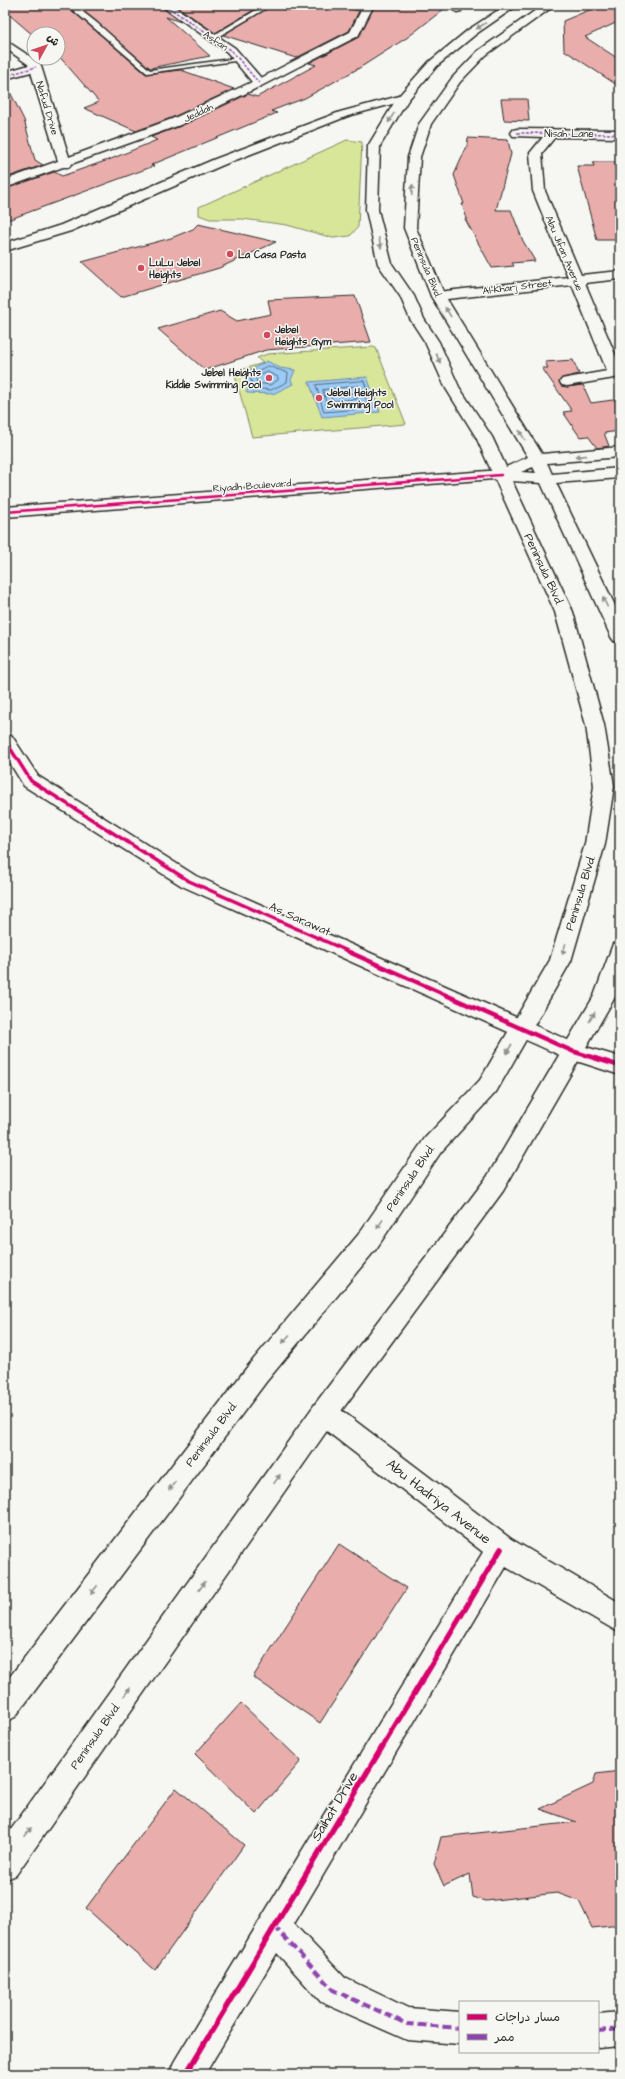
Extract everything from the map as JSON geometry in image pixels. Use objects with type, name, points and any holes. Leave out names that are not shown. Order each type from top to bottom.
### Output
[{"type":"main road","name":"Asfan","points":[[165,5],[231,50],[259,83]]},
{"type":"main road","name":"Jeddah","points":[[5,184],[66,164],[176,122],[259,83],[354,34],[368,5]]},
{"type":"main road","name":"Peninsula Blvd.","points":[[5,1707],[256,1374],[367,1242],[433,1145],[488,1086],[560,962],[595,844],[604,786],[596,725],[564,612],[484,436],[452,387],[432,342],[417,319],[407,296],[385,264],[372,210],[374,146],[403,98],[433,64],[472,32],[513,5]]},
{"type":"main road","name":"Peninsula Blvd.","points":[[550,5],[482,53],[456,80],[425,124],[414,157],[410,228],[438,296],[537,460],[609,610],[620,638]]},
{"type":"main road","name":"Nafud Drive","points":[[5,43],[34,63],[66,164]]},
{"type":"main road","points":[[5,76],[36,67]]},
{"type":"main road","points":[[5,247],[66,228],[219,162],[344,114],[403,98]]},
{"type":"main road","name":"Nisah Lane","points":[[517,133],[620,134]]},
{"type":"main road","name":"Abu Jifan Avenue","points":[[551,134],[536,153],[539,191],[618,373]]},
{"type":"main road","points":[[57,137],[70,140]]},
{"type":"main road","points":[[82,143],[109,147]]},
{"type":"main road","name":"Al-Kharj Street","points":[[438,296],[620,275]]},
{"type":"main road","points":[[567,382],[618,373]]},
{"type":"main road","name":"Riyadh Boulevard","points":[[501,475],[537,460],[620,452]]},
{"type":"main road","name":"Riyadh Boulevard","points":[[5,512],[501,475],[546,479],[620,473]]},
{"type":"main road","name":"As Sarawat","points":[[5,740],[31,781],[189,881],[572,1051],[620,1066]]},
{"type":"main road","name":"Peninsula Blvd.","points":[[5,1864],[324,1413],[495,1184],[604,997],[620,950]]},
{"type":"main road","name":"Abu Hadriya Avenue","points":[[324,1413],[501,1549],[620,1620]]},
{"type":"main road","name":"Saihat Drive","points":[[186,2074],[501,1549]]},
{"type":"main road","points":[[274,1926],[333,1990],[407,2024],[459,2028]]},
{"type":"main road","points":[[599,2032],[620,2029]]},
{"type":"lane","points":[[70,5],[95,24],[149,72],[239,60]]},
{"type":"lane","points":[[212,38],[269,5]]},
{"type":"green space","points":[[347,140],[362,142],[358,227],[350,236],[333,238],[287,225],[243,219],[210,219],[199,215],[199,207]]},
{"type":"green space","name":"Jebel Heights Swimming Pool","points":[[376,348],[406,424],[252,437],[234,372],[263,363],[257,358],[267,354]]},
{"type":"water","name":"Jebel Heights Kiddie Swimming Pool","points":[[267,361],[280,368],[295,370],[291,380],[293,384],[273,394],[247,393],[246,392],[248,389],[246,379],[242,372],[247,372]]},
{"type":"water","name":"Jebel Heights Swimming Pool","points":[[367,377],[380,412],[322,417],[309,382]]},
{"type":"building","points":[[5,5],[66,5],[146,74],[181,70],[234,89],[171,118],[136,131],[84,108],[99,102],[66,64],[66,26],[26,26],[26,29],[5,11]]},
{"type":"building","points":[[76,5],[159,5],[181,22],[166,17],[210,56],[150,68]]},
{"type":"building","points":[[175,5],[262,5],[215,33]]},
{"type":"building","points":[[273,5],[333,5],[359,11],[349,31],[296,58],[223,35]]},
{"type":"building","points":[[375,5],[449,5],[408,37],[361,67],[305,98],[271,111],[277,113],[151,165],[154,166],[5,221],[5,189],[54,172],[62,176],[111,159],[157,140],[151,137],[181,126],[248,94],[257,97],[316,65],[309,63],[359,37]]},
{"type":"building","points":[[601,5],[620,5],[620,21],[585,37],[620,60],[620,87],[564,50],[563,21]]},
{"type":"building","points":[[5,82],[24,120],[35,160],[43,165],[5,178]]},
{"type":"building","points":[[501,99],[527,99],[529,121],[504,120]]},
{"type":"building","points":[[468,138],[508,140],[511,154],[496,210],[511,210],[523,241],[535,261],[512,263],[514,266],[492,268],[465,219],[467,219],[462,204],[464,204],[454,175],[467,146]]},
{"type":"building","points":[[593,162],[620,162],[620,240],[597,240],[577,166],[594,166]]},
{"type":"building","points":[[198,224],[276,242],[219,268],[121,297],[82,262],[171,238],[193,229]]},
{"type":"building","name":"Jebel Heights Gym","points":[[355,296],[371,342],[266,350],[205,370],[158,329],[220,311],[237,321],[271,314],[268,300]]},
{"type":"building","points":[[573,360],[579,374],[562,378],[559,381],[561,386],[567,387],[583,385],[591,403],[620,399],[620,431],[604,433],[609,446],[597,448],[588,436],[580,437],[563,412],[572,411],[542,368],[548,368],[545,362]]},
{"type":"building","points":[[339,1544],[407,1588],[320,1723],[253,1677]]},
{"type":"building","points":[[241,1703],[301,1761],[256,1814],[195,1754]]},
{"type":"building","points":[[620,1771],[620,1925],[592,1928],[579,1901],[557,1893],[486,1901],[473,1897],[470,1874],[444,1886],[434,1864],[441,1837],[577,1822],[540,1809],[593,1784],[596,1774]]},
{"type":"building","points":[[176,1788],[244,1845],[155,1970],[86,1908]]},
{"type":"marked path","points":[[165,5],[231,50],[259,83]]},
{"type":"marked path","points":[[5,76],[36,67]]},
{"type":"marked path","points":[[517,133],[620,134]]},
{"type":"marked path","points":[[274,1926],[333,1990],[407,2024],[459,2028]]},
{"type":"marked path","points":[[599,2031],[620,2029]]},
{"type":"cycle path","points":[[5,512],[501,475]]},
{"type":"cycle path","points":[[5,740],[31,781],[189,881],[572,1051],[620,1066]]},
{"type":"cycle path","points":[[186,2074],[501,1549]]},
{"type":"place","name":"La Casa Pasta","points":[[230,254]]},
{"type":"place","name":"LuLu Jebel Heights","points":[[141,268]]},
{"type":"place","name":"Jebel Heights Gym","points":[[267,335]]},
{"type":"place","name":"Jebel Heights Kiddie Swimming Pool","points":[[269,378]]},
{"type":"place","name":"Jebel Heights Swimming Pool","points":[[319,398]]}]
